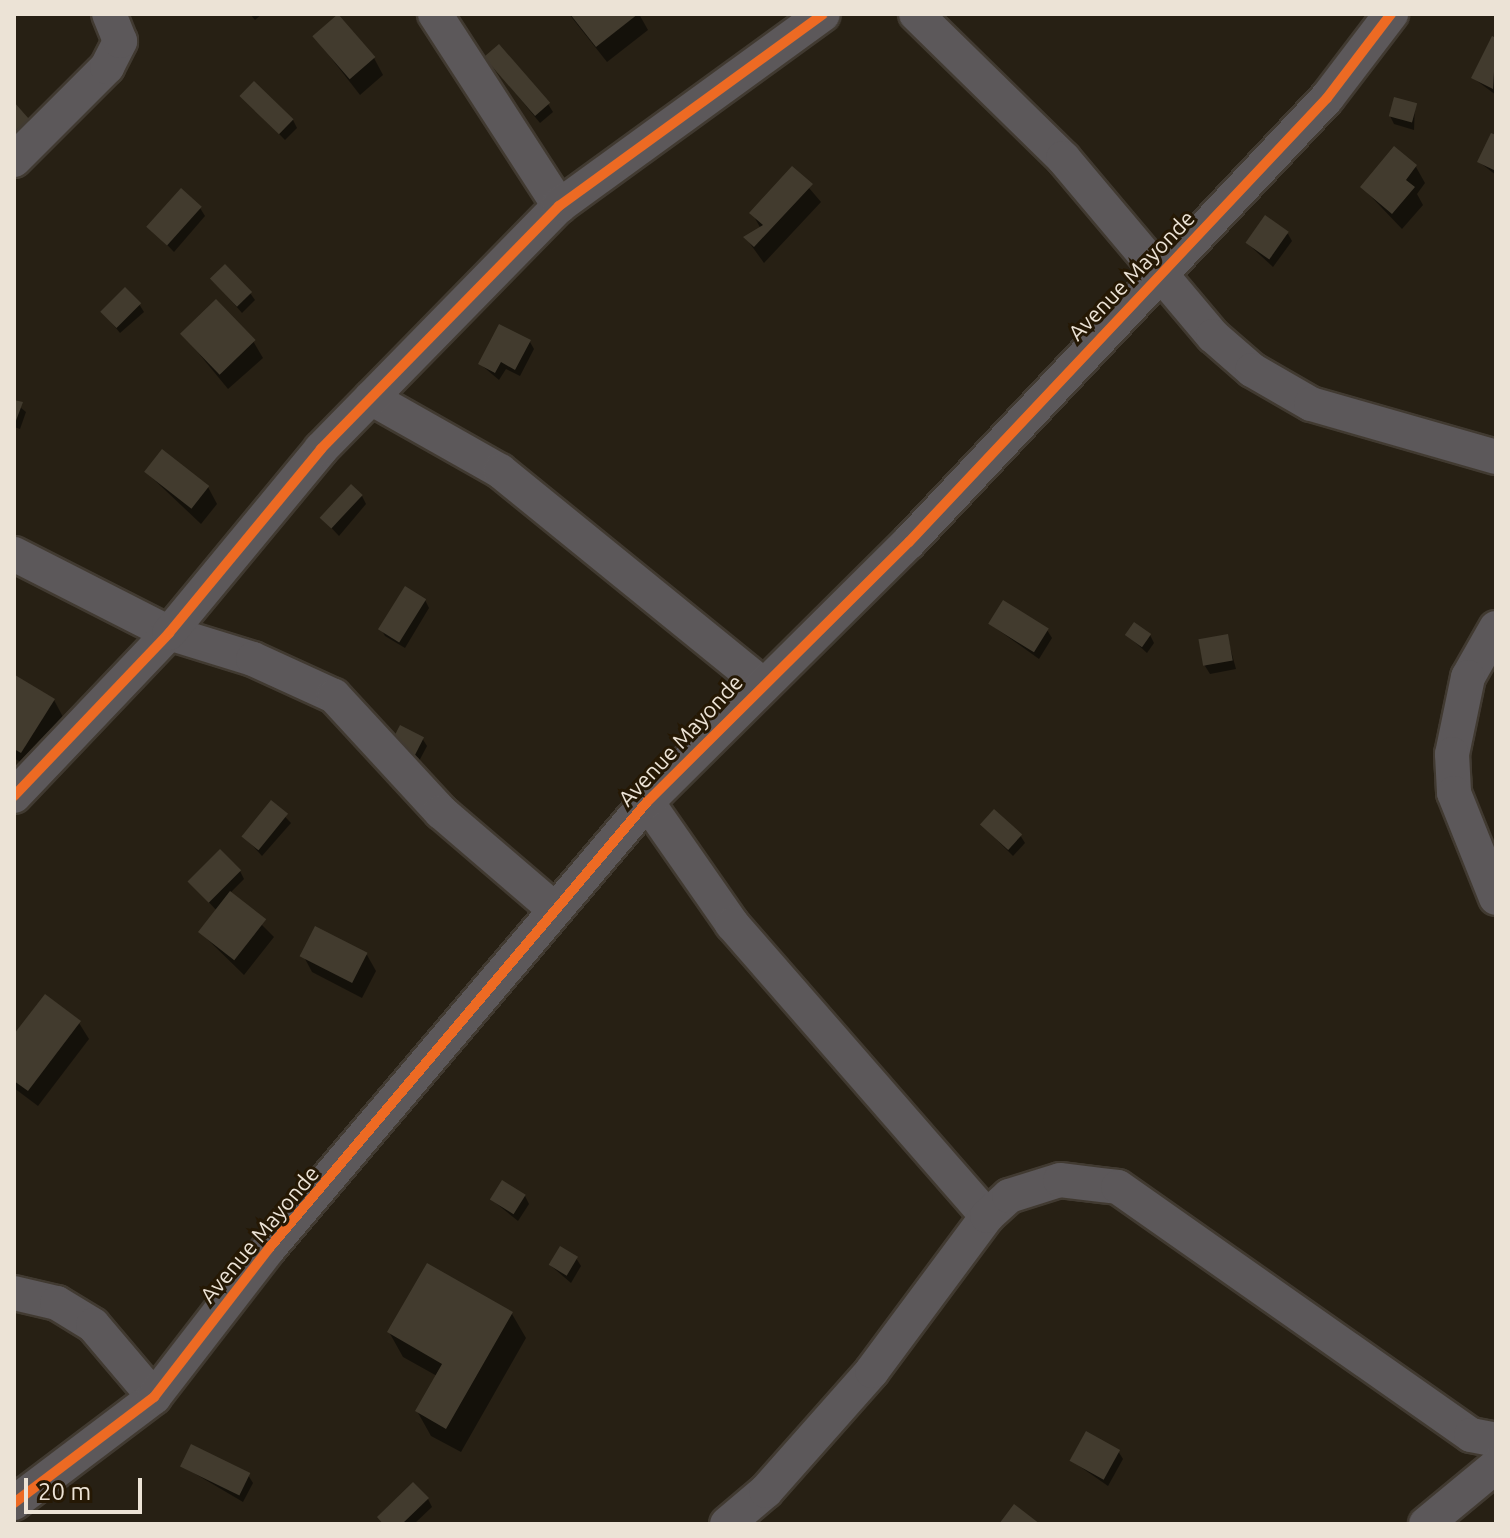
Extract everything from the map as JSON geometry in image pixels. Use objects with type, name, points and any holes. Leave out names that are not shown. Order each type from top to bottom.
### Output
[{"type":"street","points":[[14,160],[107,67],[120,41],[109,14]]},
{"type":"street","points":[[435,14],[559,206]]},
{"type":"street","points":[[14,796],[169,633],[371,398],[559,206],[823,14]]},
{"type":"street","points":[[916,14],[1063,158],[1160,275],[1252,370],[1311,404],[1496,457]]},
{"type":"street","name":"Avenue Mayonde","points":[[14,1503],[154,1397],[554,909],[647,802],[761,683],[909,542],[1327,98],[1391,14]]},
{"type":"street","points":[[371,398],[511,479],[761,683]]},
{"type":"street","points":[[14,554],[169,633],[253,659],[334,696],[441,812],[554,909]]},
{"type":"street","points":[[1496,628],[1468,677],[1452,754],[1454,793],[1496,898]]},
{"type":"street","points":[[647,802],[732,924],[987,1216]]},
{"type":"street","points":[[727,1524],[766,1491],[872,1371],[987,1216],[1031,1185],[1091,1181],[1118,1187],[1471,1435],[1496,1440]]},
{"type":"street","points":[[14,1293],[57,1303],[93,1325],[154,1397]]},
{"type":"street","points":[[1426,1524],[1496,1466]]},
{"type":"building","points":[[338,14],[375,57],[350,79],[312,36]]},
{"type":"building","points":[[570,14],[638,14],[596,47]]},
{"type":"building","points":[[1492,36],[1496,38],[1493,89],[1471,78]]},
{"type":"building","points":[[499,44],[550,103],[535,116],[484,57]]},
{"type":"building","points":[[254,81],[294,119],[279,134],[239,96]]},
{"type":"building","points":[[1394,97],[1417,103],[1412,123],[1389,116]]},
{"type":"building","points":[[14,102],[29,119],[14,132]]},
{"type":"building","points":[[1491,133],[1496,135],[1496,171],[1477,162]]},
{"type":"building","points":[[1394,146],[1417,165],[1406,180],[1415,187],[1392,214],[1360,187]]},
{"type":"building","points":[[792,166],[813,184],[754,247],[743,237],[763,225],[749,213]]},
{"type":"building","points":[[181,188],[202,207],[167,245],[146,227]]},
{"type":"building","points":[[1265,215],[1289,232],[1269,259],[1245,243]]},
{"type":"building","points":[[225,264],[252,292],[237,307],[210,279]]},
{"type":"building","points":[[125,287],[141,303],[117,328],[100,312]]},
{"type":"building","points":[[216,299],[256,340],[220,375],[180,334]]},
{"type":"building","points":[[499,324],[531,340],[515,370],[501,362],[495,373],[478,364]]},
{"type":"building","points":[[14,400],[23,402],[14,426]]},
{"type":"building","points":[[162,449],[209,486],[191,509],[144,472]]},
{"type":"building","points":[[351,484],[363,495],[331,529],[320,518]]},
{"type":"building","points":[[405,586],[426,599],[399,642],[378,629]]},
{"type":"building","points":[[1003,600],[1049,629],[1034,652],[988,624]]},
{"type":"building","points":[[1134,622],[1151,634],[1142,647],[1125,635]]},
{"type":"building","points":[[1228,634],[1233,661],[1203,666],[1198,639]]},
{"type":"building","points":[[15,675],[55,699],[21,753],[14,749]]},
{"type":"building","points":[[400,725],[424,737],[413,760],[389,747]]},
{"type":"building","points":[[271,800],[288,814],[259,850],[241,837]]},
{"type":"building","points":[[994,809],[1022,834],[1008,850],[980,825]]},
{"type":"building","points":[[220,849],[241,870],[209,903],[187,882]]},
{"type":"building","points":[[230,891],[266,919],[234,960],[198,932]]},
{"type":"building","points":[[315,926],[368,953],[352,983],[300,956]]},
{"type":"building","points":[[45,994],[81,1021],[28,1091],[14,1081],[14,1034]]},
{"type":"building","points":[[502,1180],[526,1195],[514,1214],[490,1200]]},
{"type":"building","points":[[560,1246],[578,1257],[567,1276],[549,1265]]},
{"type":"building","points":[[427,1263],[513,1312],[446,1429],[415,1411],[442,1364],[387,1332]]},
{"type":"building","points":[[1086,1431],[1120,1450],[1104,1480],[1070,1461]]},
{"type":"building","points":[[191,1444],[250,1473],[239,1495],[180,1466]]},
{"type":"building","points":[[413,1482],[429,1498],[402,1524],[383,1524],[377,1517]]},
{"type":"building","points":[[1014,1504],[1040,1524],[999,1524]]},
{"type":"cycle path","points":[[14,796],[169,633],[321,449],[559,206],[823,14]]},
{"type":"cycle path","points":[[14,1503],[154,1397],[270,1247],[647,802],[909,542],[1327,98],[1391,14]]}]
